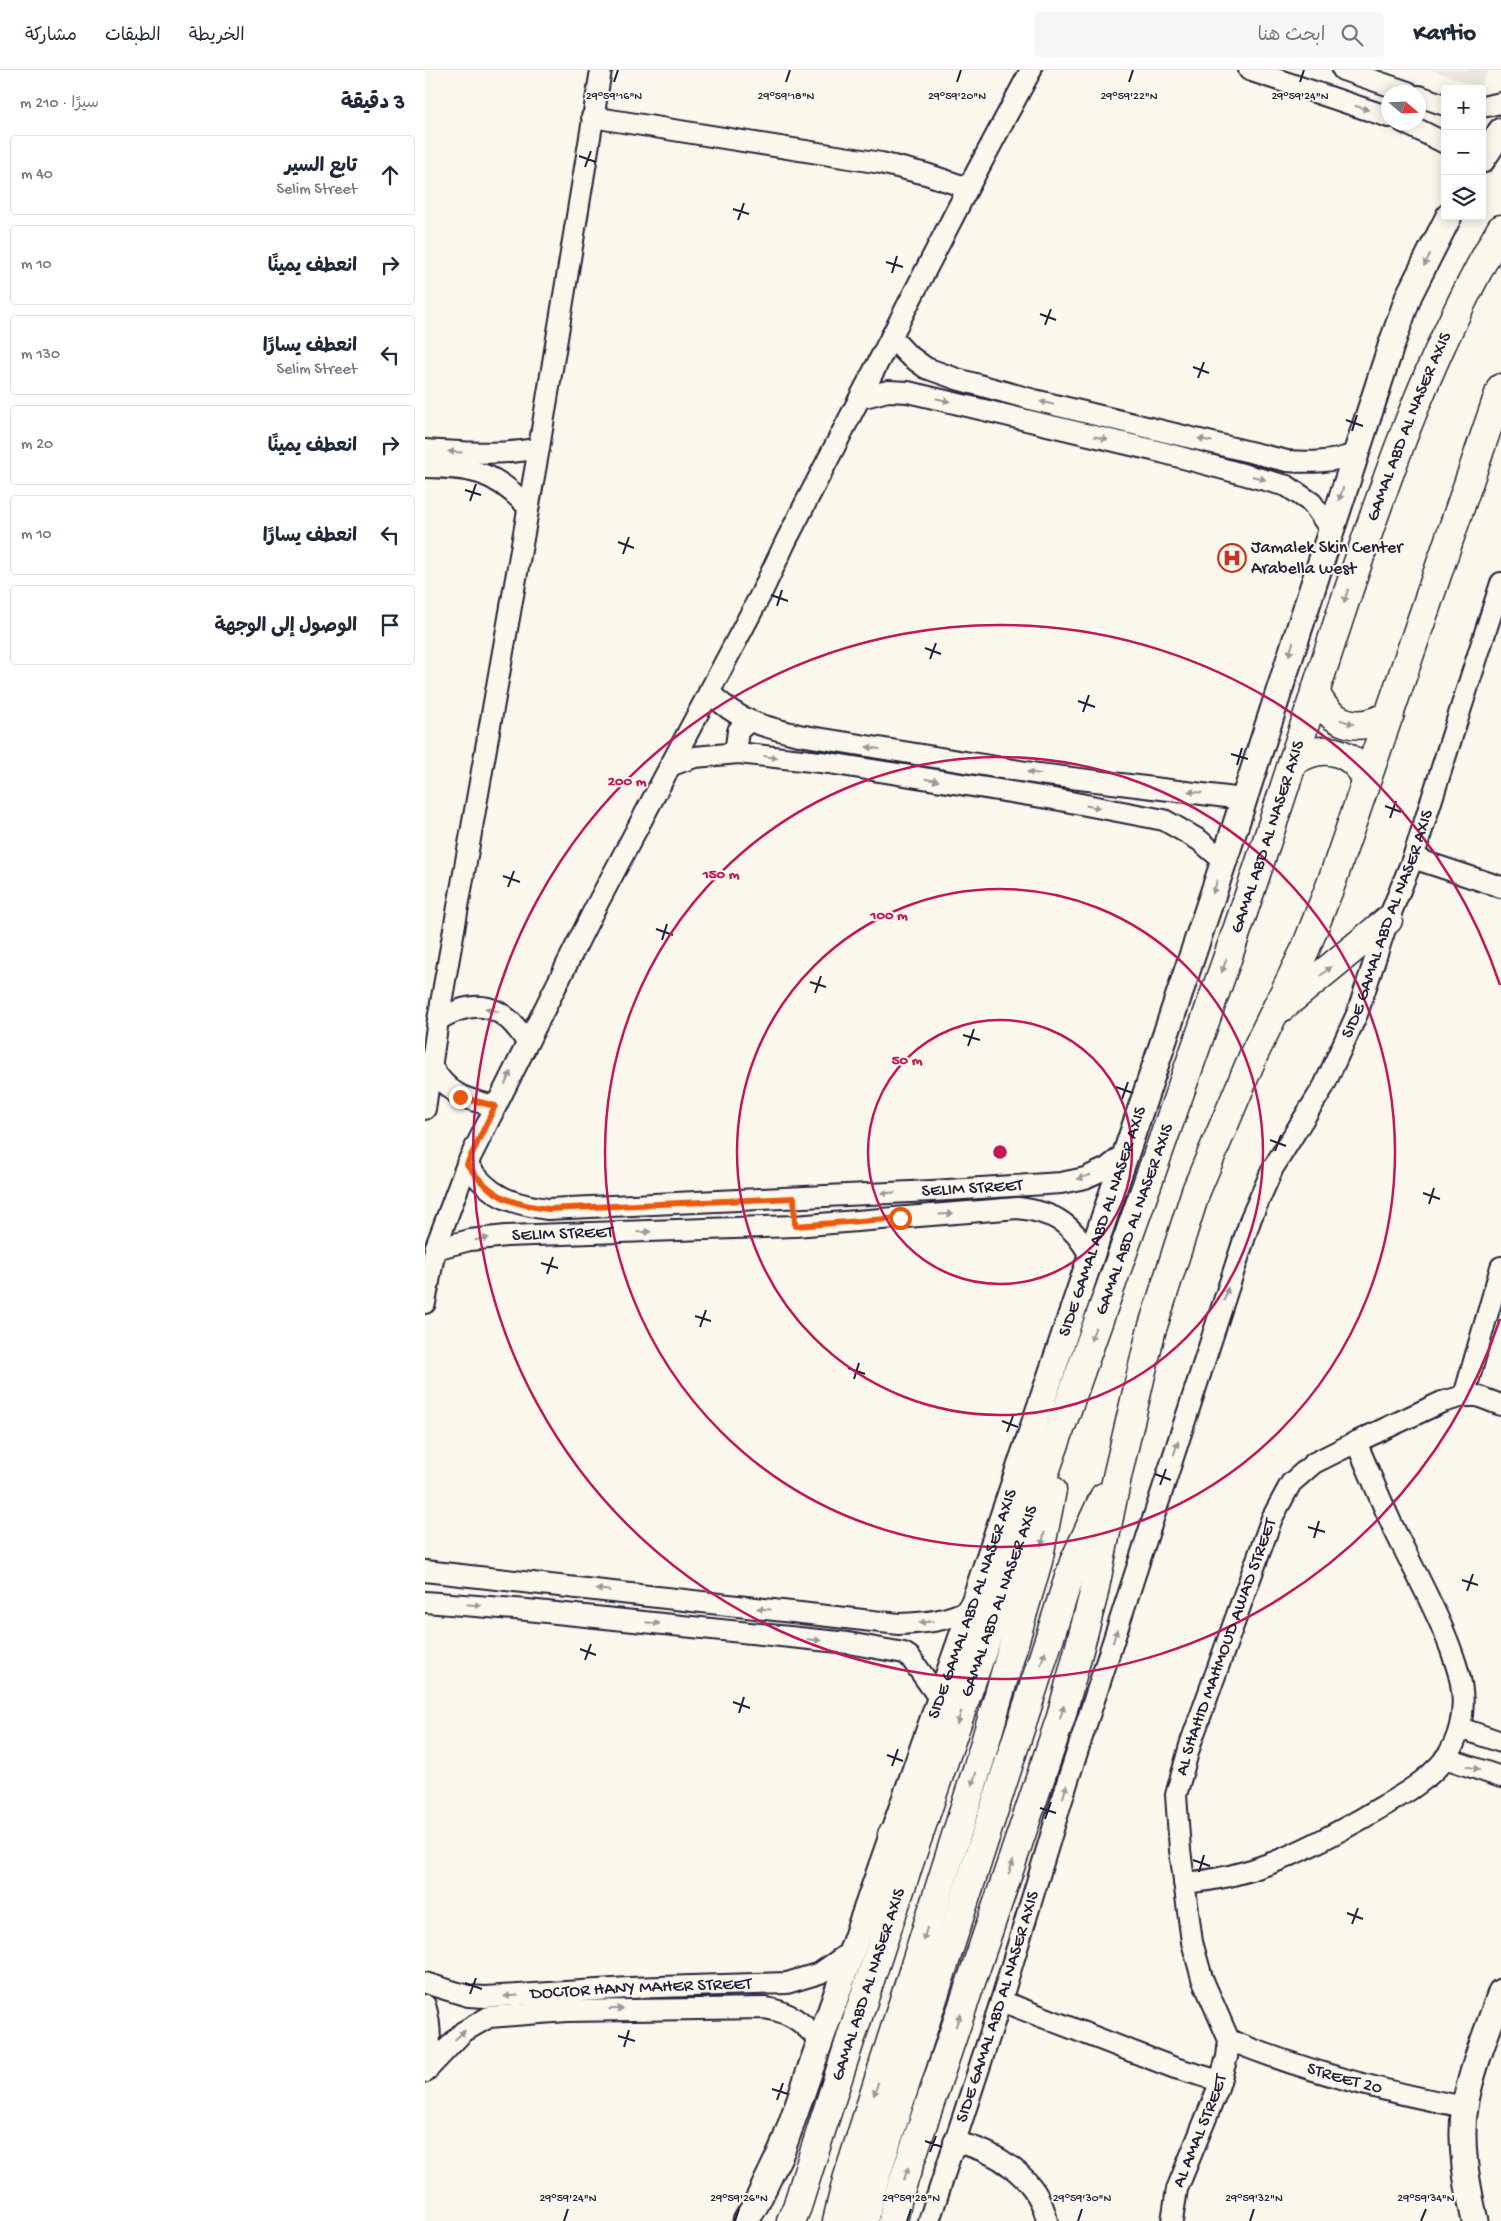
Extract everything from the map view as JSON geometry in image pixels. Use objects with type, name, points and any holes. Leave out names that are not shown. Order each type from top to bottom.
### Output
[{"type":"main road","name":"GAMAL ABD AL NASER AXIS","points":[[791,2221],[797,2207],[904,1838],[983,1611],[1056,1439],[1229,954],[1376,508],[1409,418],[1447,331],[1501,229]]},
{"type":"main road","points":[[893,2221],[898,2197],[1061,1716],[1093,1597],[1117,1477],[1151,1332],[1196,1191],[1254,1054],[1305,950],[1331,884],[1501,388]]},
{"type":"main road","points":[[1315,691],[1319,701],[1329,713],[1341,721],[1351,724],[1372,724],[1390,714]]},
{"type":"main road","points":[[1293,762],[1312,752],[1333,752],[1353,761],[1366,778]]},
{"type":"main road","points":[[1275,1013],[1388,920]]},
{"type":"main road","points":[[837,2221],[847,2180],[979,1763],[1038,1561],[1050,1500],[1056,1439]]},
{"type":"main road","points":[[864,2221],[872,2187],[1073,1562],[1092,1520],[1117,1477]]},
{"type":"street","points":[[425,1109],[438,1020],[539,448],[601,70]]},
{"type":"street","points":[[425,1303],[435,1249],[467,1164],[526,1042],[672,765],[891,337],[1031,70]]},
{"type":"street","points":[[1249,70],[1381,115]]},
{"type":"street","points":[[1343,70],[1384,85]]},
{"type":"street","points":[[1426,98],[1441,104]]},
{"type":"street","points":[[1486,106],[1501,103]]},
{"type":"street","points":[[592,117],[881,163],[926,174],[968,188]]},
{"type":"street","points":[[1418,130],[1441,142]]},
{"type":"street","points":[[1486,154],[1501,131]]},
{"type":"street","name":"SIDE GAMAL ABD AL NASER AXIS","points":[[746,2221],[780,2154],[849,1953],[904,1838],[939,1698],[983,1611],[1090,1256],[1224,861],[1355,454],[1409,295],[1447,220]]},
{"type":"street","points":[[891,337],[907,354],[926,368],[957,379],[1034,400],[1287,461],[1321,462],[1337,460],[1355,454]]},
{"type":"street","points":[[915,394],[915,382],[921,371],[926,368]]},
{"type":"street","points":[[861,398],[888,391],[915,394],[1161,452],[1287,486],[1312,503],[1330,529]]},
{"type":"street","points":[[1161,452],[1167,431]]},
{"type":"street","points":[[425,450],[491,453],[518,452],[539,448]]},
{"type":"street","points":[[487,475],[494,468],[495,463],[491,453]]},
{"type":"street","points":[[425,467],[464,470],[487,475],[508,486],[528,507]]},
{"type":"street","name":"SIDE GAMAL ABD AL NASER AXIS","points":[[929,2221],[1001,2001],[1067,1783],[1251,1218],[1273,1168],[1324,1086],[1357,1014],[1388,920],[1413,858],[1501,583]]},
{"type":"street","points":[[709,692],[727,709],[749,721],[799,734],[863,746],[1064,777],[1243,799]]},
{"type":"street","points":[[738,753],[736,746],[737,731],[749,721]]},
{"type":"street","points":[[672,765],[695,757],[738,753],[829,763],[1060,800],[1164,820],[1199,840],[1224,861]]},
{"type":"street","points":[[1060,800],[1064,777]]},
{"type":"street","points":[[1413,858],[1501,888]]},
{"type":"street","points":[[438,1020],[454,1010],[471,1007],[498,1010],[517,1026],[526,1042]]},
{"type":"street","points":[[431,1066],[449,1090],[460,1097],[495,1106]]},
{"type":"street","name":"SELIM STREET","points":[[467,1164],[476,1177],[493,1192],[514,1203],[548,1209],[918,1192],[1061,1183],[1085,1178],[1107,1168],[1126,1153]]},
{"type":"street","points":[[918,1192],[919,1216]]},
{"type":"street","points":[[794,1198],[795,1226]]},
{"type":"street","points":[[696,1202],[697,1231]]},
{"type":"street","name":"SELIM STREET","points":[[435,1249],[470,1240],[506,1236],[697,1231],[795,1226],[1018,1208],[1036,1210],[1054,1216],[1069,1226],[1081,1240],[1090,1256]]},
{"type":"street","points":[[1464,1396],[1501,1267]]},
{"type":"street","name":"AL SHAHID MAHMOUD AWAD STREET","points":[[1229,2040],[1203,1978],[1193,1942],[1176,1813],[1179,1777],[1272,1518],[1291,1483],[1315,1463],[1356,1442],[1443,1402],[1464,1396],[1477,1396],[1501,1405]]},
{"type":"street","points":[[1184,1883],[1208,1882],[1254,1871],[1322,1841],[1406,1792],[1433,1771],[1445,1758],[1459,1728],[1462,1716],[1462,1690],[1455,1662],[1436,1614],[1395,1531],[1356,1442]]},
{"type":"street","points":[[939,1698],[910,1657],[895,1652],[848,1643],[432,1602],[426,1589],[431,1572],[899,1624],[923,1623],[983,1611]]},
{"type":"street","points":[[895,1652],[906,1637],[899,1624]]},
{"type":"street","points":[[1459,1728],[1501,1742]]},
{"type":"street","points":[[1445,1758],[1501,1777]]},
{"type":"street","name":"DOCTOR HANY MAHER STREET","points":[[425,1983],[468,1996],[485,1997],[629,1988],[787,1983],[821,1973],[849,1953]]},
{"type":"street","points":[[781,2010],[788,2001],[787,1983]]},
{"type":"street","points":[[1475,2221],[1464,2157],[1465,2107],[1475,2068],[1501,1992]]},
{"type":"street","points":[[485,1997],[485,2007],[489,2017]]},
{"type":"street","points":[[1001,2001],[1175,2068],[1220,2081]]},
{"type":"street","points":[[425,2005],[429,2020],[431,2044],[426,2073]]},
{"type":"street","name":"DOCTOR HANY MAHER STREET","points":[[426,2073],[463,2032],[489,2017],[567,2011],[755,2007],[781,2010],[819,2040]]},
{"type":"street","name":"AL AMAL STREET","points":[[1172,2221],[1173,2202],[1183,2168],[1220,2081],[1227,2057],[1229,2040]]},
{"type":"street","name":"STREET 20","points":[[1229,2040],[1269,2057],[1319,2072],[1412,2097],[1465,2107]]},
{"type":"street","points":[[954,2142],[974,2146],[1005,2162],[1020,2173],[1045,2209],[1047,2221]]},
{"type":"shaded area","points":[[1432,70],[1488,70],[1481,85],[1472,85]]},
{"type":"place","name":"Jamalek Skin Center Arabella west","points":[[1232,558]]},
{"type":"route","points":[[460,1097],[495,1106],[467,1164],[487,1188],[499,1197],[514,1203],[548,1209],[794,1198],[795,1226],[900,1218]]}]
